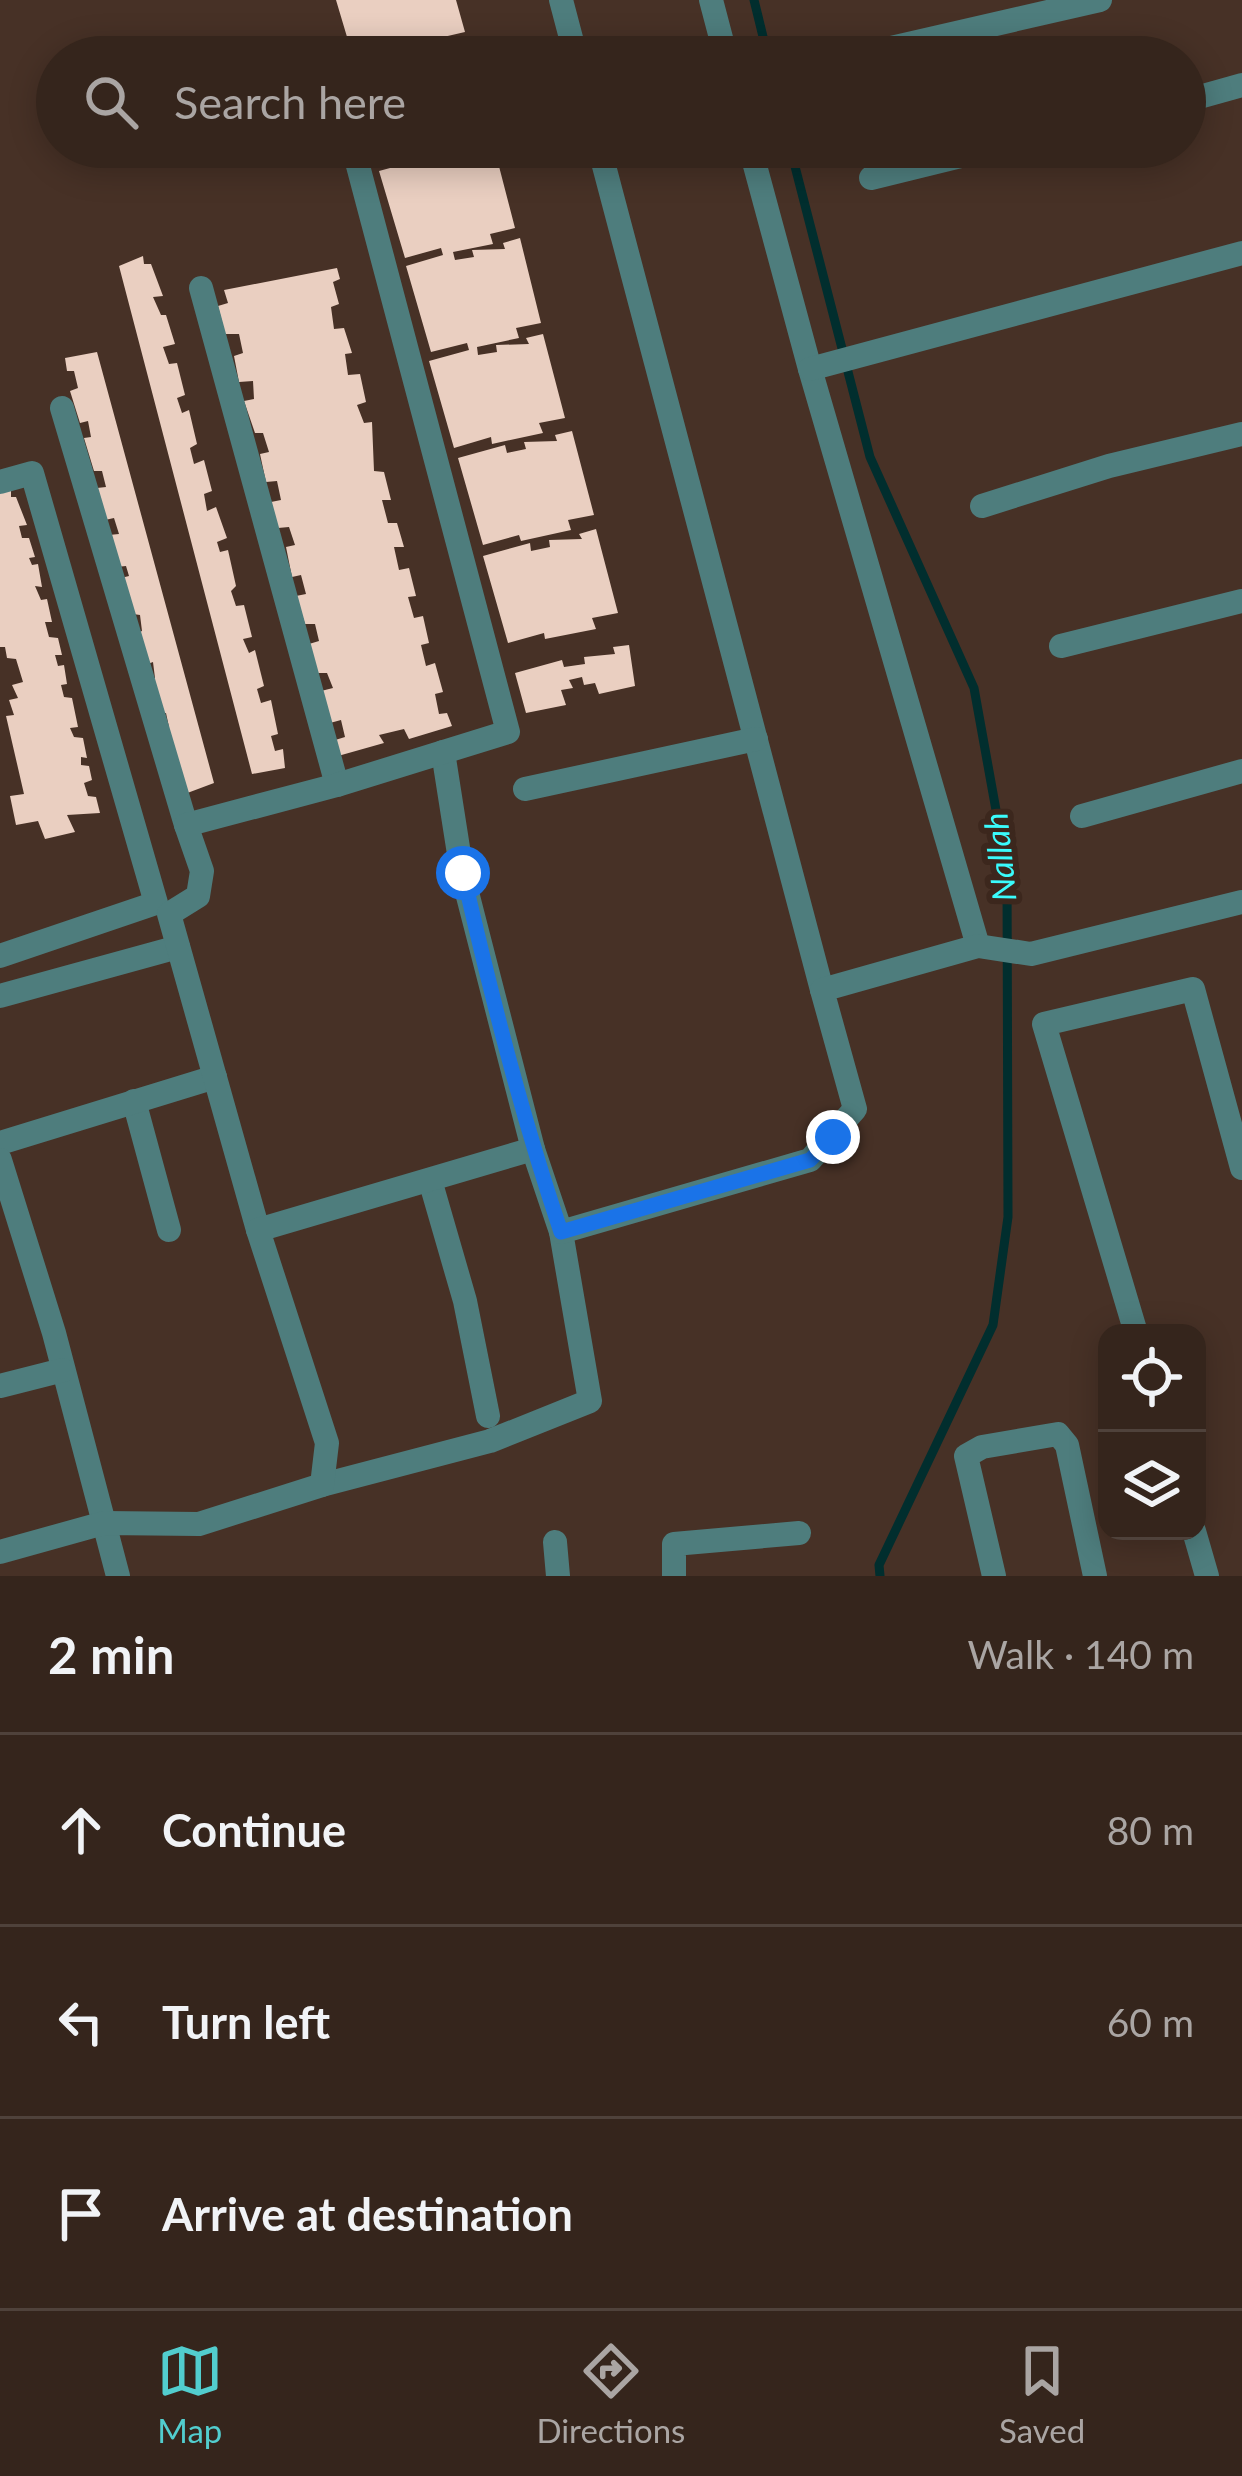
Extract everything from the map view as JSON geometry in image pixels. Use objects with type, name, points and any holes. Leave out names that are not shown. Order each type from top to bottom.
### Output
[{"type":"street","points":[[561,0],[570,36]]},
{"type":"street","points":[[711,0],[720,36]]},
{"type":"street","points":[[943,36],[1100,0]]},
{"type":"street","points":[[1206,95],[1242,85]]},
{"type":"street","points":[[186,825],[508,732],[359,168]]},
{"type":"street","points":[[561,1232],[810,1160],[855,1109],[605,168]]},
{"type":"street","points":[[756,168],[978,946]]},
{"type":"street","points":[[872,178],[912,168]]},
{"type":"street","points":[[810,369],[1242,253]]},
{"type":"street","points":[[200,288],[337,785]]},
{"type":"street","points":[[62,408],[202,871],[198,896],[169,914],[258,1230],[326,1443],[322,1484]]},
{"type":"street","points":[[982,506],[1109,466],[1242,434]]},
{"type":"street","points":[[0,482],[32,473],[156,903],[0,956]]},
{"type":"street","points":[[1061,646],[1242,601]]},
{"type":"street","points":[[525,788],[755,739]]},
{"type":"street","points":[[0,1552],[104,1523],[199,1524],[322,1484],[490,1441],[590,1401],[561,1232],[496,1015],[463,873],[443,752]]},
{"type":"street","points":[[1082,816],[1242,771]]},
{"type":"street","points":[[821,990],[978,946],[1030,954],[1242,902]]},
{"type":"street","points":[[0,996],[178,946]]},
{"type":"street","points":[[1133,1324],[1044,1024],[1193,988],[1242,1168]]},
{"type":"street","points":[[0,1143],[214,1076]]},
{"type":"street","points":[[134,1102],[169,1230]]},
{"type":"street","points":[[258,1230],[533,1149]]},
{"type":"street","points":[[0,1160],[6,1203],[63,1370],[118,1576]]},
{"type":"street","points":[[430,1180],[465,1301],[488,1416]]},
{"type":"street","points":[[0,1386],[63,1370]]},
{"type":"street","points":[[994,1576],[966,1456],[982,1447],[1058,1434],[1067,1445],[1095,1576]]},
{"type":"street","points":[[674,1576],[674,1544],[800,1533]]},
{"type":"street","points":[[1197,1540],[1207,1576]]},
{"type":"street","points":[[555,1542],[558,1576]]},
{"type":"building","points":[[336,0],[456,0],[465,32],[448,36],[347,36]]},
{"type":"building","points":[[499,168],[515,228],[490,234],[493,244],[453,252],[455,260],[474,257],[472,250],[505,249],[503,243],[520,238],[541,323],[516,328],[519,338],[477,347],[478,355],[497,352],[496,345],[529,344],[526,338],[543,334],[565,418],[539,423],[543,433],[492,444],[491,437],[454,448],[429,361],[469,350],[467,343],[431,352],[406,266],[443,255],[441,248],[405,258],[379,171]]},
{"type":"building","points":[[143,256],[163,296],[153,297],[161,315],[166,315],[175,344],[163,347],[169,364],[177,363],[185,395],[177,398],[182,413],[189,410],[197,444],[190,448],[194,464],[204,460],[212,491],[204,494],[207,511],[216,507],[227,538],[217,542],[220,552],[228,550],[236,586],[231,591],[236,606],[244,605],[252,637],[243,639],[249,653],[255,650],[264,686],[257,689],[261,703],[271,700],[278,734],[271,736],[275,751],[283,749],[285,768],[252,774],[119,266]]},
{"type":"building","points":[[337,268],[340,279],[333,282],[339,304],[331,307],[334,329],[344,328],[352,353],[345,354],[348,375],[360,374],[366,402],[357,405],[364,423],[372,422],[374,471],[384,472],[391,500],[382,500],[388,523],[397,523],[404,547],[394,547],[399,570],[409,568],[416,596],[408,597],[414,618],[423,616],[429,643],[421,645],[426,666],[435,663],[443,692],[435,694],[439,714],[447,713],[452,726],[409,739],[404,729],[379,735],[384,743],[338,756],[332,741],[345,737],[341,720],[330,723],[321,691],[333,688],[327,673],[317,673],[309,644],[319,641],[315,624],[305,624],[296,596],[306,594],[301,575],[292,577],[286,547],[295,545],[289,527],[278,528],[271,502],[281,500],[277,481],[266,482],[260,454],[269,452],[263,433],[255,433],[244,401],[254,399],[253,381],[239,382],[234,356],[243,353],[239,334],[225,334],[218,306],[228,303],[224,290]]},
{"type":"building","points":[[97,352],[214,783],[182,795],[160,730],[169,727],[166,713],[159,714],[148,679],[155,678],[153,662],[145,665],[135,634],[142,631],[140,615],[133,614],[121,578],[129,576],[126,566],[116,567],[109,535],[119,534],[114,518],[105,520],[97,488],[106,487],[102,471],[94,471],[84,438],[91,437],[88,421],[80,423],[70,391],[78,388],[65,358]]},
{"type":"building","points":[[572,431],[594,515],[568,520],[571,530],[521,541],[519,535],[483,545],[458,458],[505,445],[507,453],[526,449],[524,442],[557,441],[555,435]]},
{"type":"building","points":[[11,486],[11,497],[16,497],[27,525],[19,526],[22,538],[29,538],[35,557],[29,558],[32,565],[38,564],[42,587],[35,586],[41,600],[47,599],[52,622],[45,622],[49,637],[58,638],[62,655],[55,655],[58,666],[64,665],[67,684],[61,685],[64,697],[72,698],[78,727],[70,728],[74,737],[83,738],[87,758],[81,757],[81,765],[89,766],[92,780],[84,783],[88,796],[96,797],[100,813],[67,815],[75,832],[45,839],[38,821],[16,825],[10,796],[24,794],[6,716],[14,715],[9,700],[18,698],[12,685],[23,682],[16,659],[7,658],[5,647],[0,647],[0,488]]},
{"type":"building","points":[[596,529],[618,613],[592,618],[596,629],[545,639],[544,633],[508,643],[483,556],[530,543],[531,551],[550,547],[549,540],[582,539],[579,534]]},
{"type":"building","points":[[629,645],[635,686],[599,694],[595,683],[584,685],[582,677],[569,680],[573,688],[561,690],[566,705],[526,713],[515,673],[562,660],[564,667],[585,664],[584,657],[615,654],[613,647]]},
{"type":"waterway","name":"Nallah","points":[[754,0],[763,36]]},
{"type":"waterway","name":"Nallah","points":[[795,168],[870,457],[974,688],[1007,871],[1008,1217],[993,1325],[879,1565],[880,1576]]},
{"type":"route","points":[[463,873],[496,1015],[561,1232],[810,1160],[833,1137]]}]
